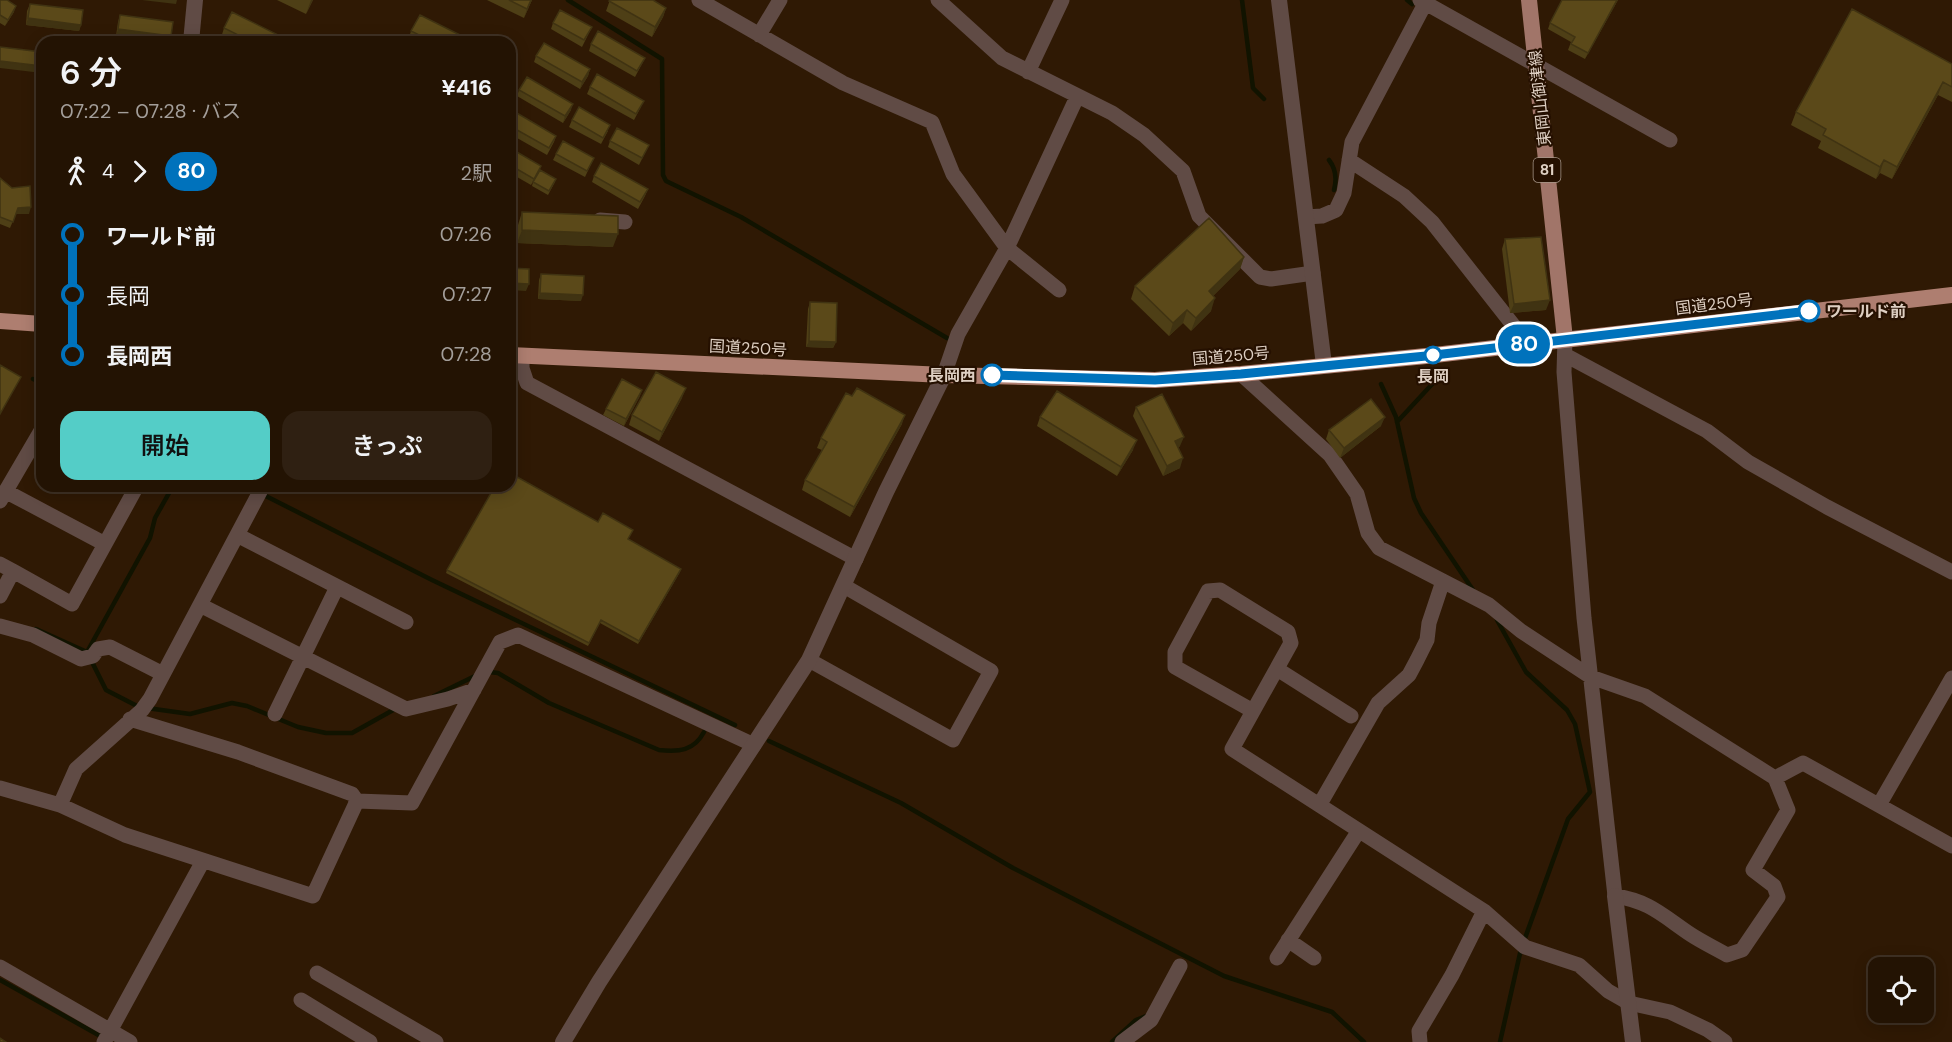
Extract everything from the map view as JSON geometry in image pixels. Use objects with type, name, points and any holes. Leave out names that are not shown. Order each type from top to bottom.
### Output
[{"type":"highway","name":"国道250号","points":[[516,356],[944,375],[1155,380],[1246,379],[1324,365],[1952,295]]},
{"type":"highway","points":[[0,321],[36,324]]},
{"type":"main road","name":"東岡山御津線","points":[[1529,0],[1565,339]]},
{"type":"street","points":[[192,36],[195,0]]},
{"type":"street","points":[[699,0],[843,83],[932,122],[953,174],[1007,248],[1059,290]]},
{"type":"street","points":[[759,35],[780,0]]},
{"type":"street","points":[[938,0],[1002,58],[1112,113],[1144,135],[1183,171],[1199,216],[1260,277],[1271,279],[1313,273]]},
{"type":"street","points":[[1028,72],[1062,0]]},
{"type":"street","points":[[1279,0],[1324,365]]},
{"type":"street","points":[[1306,217],[1322,216],[1336,210],[1344,193],[1352,142],[1424,2],[1670,140]]},
{"type":"street","points":[[563,1042],[599,982],[809,660],[944,375],[958,334],[1007,248],[1077,97]]},
{"type":"street","points":[[1349,160],[1404,196],[1432,222],[1528,344]]},
{"type":"street","points":[[579,218],[625,222]]},
{"type":"street","points":[[1565,339],[1567,356],[1564,372],[1591,677],[1633,1042]]},
{"type":"street","points":[[516,356],[527,383],[856,559]]},
{"type":"street","points":[[1567,356],[1707,431],[1748,462],[1827,507],[1952,572]]},
{"type":"street","points":[[1246,379],[1330,455],[1357,494],[1368,533],[1379,548],[1489,605],[1521,631],[1591,677],[1645,696],[1775,778],[1788,810],[1753,870],[1774,886],[1778,897],[1742,950],[1727,955],[1691,935],[1655,908],[1632,898],[1615,896]]},
{"type":"street","points":[[36,439],[3,496],[105,544]]},
{"type":"street","points":[[0,596],[7,568],[72,604],[134,492]]},
{"type":"street","points":[[60,805],[76,768],[140,711],[163,674],[259,492]]},
{"type":"street","points":[[237,535],[406,622]]},
{"type":"street","points":[[1320,804],[1378,703],[1408,675],[1417,660],[1427,640],[1429,623],[1443,582]]},
{"type":"street","points":[[274,714],[337,586]]},
{"type":"street","points":[[809,660],[953,740],[991,671],[844,586]]},
{"type":"street","points":[[1254,711],[1175,667],[1175,652],[1208,591],[1220,590],[1288,632],[1291,644],[1254,711],[1232,749],[1484,911],[1522,945],[1579,965],[1608,991],[1629,1003],[1670,1012],[1707,1030],[1725,1042]]},
{"type":"street","points":[[200,605],[406,709],[448,699],[480,679]]},
{"type":"street","points":[[0,626],[33,635],[81,659],[90,657],[98,649],[110,647],[163,674]]},
{"type":"street","points":[[357,801],[412,803],[500,642],[518,635],[754,745]]},
{"type":"street","points":[[1277,669],[1351,716]]},
{"type":"street","points":[[1879,805],[1952,678]]},
{"type":"street","points":[[140,711],[238,752],[352,794],[357,801]]},
{"type":"street","points":[[1775,778],[1803,763],[1952,846]]},
{"type":"street","points":[[0,788],[60,805],[125,835],[313,896],[357,801]]},
{"type":"street","points":[[1277,958],[1358,832]]},
{"type":"street","points":[[107,1038],[203,861]]},
{"type":"street","points":[[1420,1042],[1419,1031],[1452,975],[1484,911]]},
{"type":"street","points":[[1288,940],[1314,958]]},
{"type":"street","points":[[1122,1042],[1151,1020],[1180,966]]},
{"type":"street","points":[[0,968],[107,1038],[130,1042]]},
{"type":"street","points":[[317,973],[436,1042]]},
{"type":"street","points":[[301,1000],[370,1042]]},
{"type":"building","points":[[0,0],[7,0],[16,6],[8,20],[0,15]]},
{"type":"building","points":[[509,0],[531,0],[527,9]]},
{"type":"building","points":[[610,0],[653,0],[666,8],[655,27]]},
{"type":"building","points":[[1562,0],[1617,0],[1588,53],[1571,44],[1575,37],[1550,23]]},
{"type":"building","points":[[30,4],[83,10],[81,25],[28,18]]},
{"type":"building","points":[[1852,9],[1952,64],[1952,87],[1943,82],[1897,167],[1884,160],[1880,167],[1823,135],[1826,129],[1796,112]]},
{"type":"building","points":[[560,10],[592,27],[584,40],[553,23]]},
{"type":"building","points":[[232,12],[280,36],[240,36],[224,28]]},
{"type":"building","points":[[120,15],[173,22],[171,36],[118,29]]},
{"type":"building","points":[[420,15],[462,36],[421,36],[411,31]]},
{"type":"building","points":[[598,31],[645,58],[637,71],[591,44]]},
{"type":"building","points":[[544,43],[590,69],[582,82],[536,56]]},
{"type":"building","points":[[0,47],[36,51],[36,65],[0,61]]},
{"type":"building","points":[[597,74],[644,101],[636,114],[590,87]]},
{"type":"building","points":[[527,77],[573,104],[565,116],[519,90]]},
{"type":"building","points":[[579,107],[610,125],[603,138],[572,120]]},
{"type":"building","points":[[516,113],[556,136],[549,148],[516,129]]},
{"type":"building","points":[[617,128],[649,145],[642,158],[610,141]]},
{"type":"building","points":[[563,141],[594,158],[587,171],[556,154]]},
{"type":"building","points":[[516,151],[541,166],[534,179],[516,168]]},
{"type":"building","points":[[601,163],[648,189],[640,202],[594,176]]},
{"type":"building","points":[[540,170],[556,179],[549,191],[533,182]]},
{"type":"building","points":[[0,178],[12,188],[30,186],[31,207],[18,208],[13,222],[0,217]]},
{"type":"building","points":[[522,212],[618,216],[618,234],[522,230]]},
{"type":"building","points":[[1209,218],[1244,257],[1209,291],[1215,298],[1196,318],[1187,310],[1173,323],[1135,286]]},
{"type":"building","points":[[1541,237],[1550,300],[1514,304],[1505,239]]},
{"type":"building","points":[[516,268],[529,269],[529,284],[516,283]]},
{"type":"building","points":[[541,274],[584,276],[583,295],[540,293]]},
{"type":"building","points":[[810,302],[837,303],[836,342],[809,341]]},
{"type":"building","points":[[0,365],[21,377],[0,414]]},
{"type":"building","points":[[656,372],[686,388],[662,432],[632,415]]},
{"type":"building","points":[[622,379],[642,390],[626,419],[606,409]]},
{"type":"building","points":[[857,388],[905,415],[854,507],[805,480],[827,442],[821,438],[846,393],[852,396]]},
{"type":"building","points":[[1057,391],[1137,440],[1121,467],[1040,417]]},
{"type":"building","points":[[1162,394],[1184,437],[1175,441],[1183,458],[1167,466],[1136,407]]},
{"type":"building","points":[[1371,399],[1385,417],[1344,448],[1329,430]]},
{"type":"building","points":[[516,476],[598,522],[603,513],[633,530],[628,539],[681,569],[639,641],[601,620],[589,643],[447,570],[492,492],[516,492]]},
{"type":"waterway","points":[[568,0],[662,59],[663,175],[666,181],[741,217],[947,338]]},
{"type":"waterway","points":[[1242,0],[1253,88],[1264,99]]},
{"type":"waterway","points":[[1407,0],[1412,4]]},
{"type":"waterway","points":[[1329,160],[1335,174],[1334,190]]},
{"type":"waterway","points":[[1397,422],[1435,381]]},
{"type":"waterway","points":[[1381,384],[1396,417],[1414,498],[1421,513],[1473,590]]},
{"type":"waterway","points":[[87,652],[150,538],[155,518],[170,492]]},
{"type":"waterway","points":[[258,492],[432,580],[735,725]]},
{"type":"waterway","points":[[1497,620],[1526,672],[1567,710],[1575,724],[1590,792],[1568,819],[1524,941]]},
{"type":"waterway","points":[[36,629],[87,652],[106,690],[139,707]]},
{"type":"waterway","points":[[489,672],[498,673],[549,703],[659,750],[673,751],[691,747],[704,732]]},
{"type":"waterway","points":[[434,696],[475,676]]},
{"type":"waterway","points":[[147,708],[190,714],[232,703],[247,706],[298,727],[326,733],[352,733],[395,709]]},
{"type":"waterway","points":[[769,741],[901,803],[1013,868],[1224,976],[1332,1012],[1364,1042]]},
{"type":"waterway","points":[[1500,1042],[1521,949]]},
{"type":"waterway","points":[[0,980],[102,1037]]},
{"type":"waterway","points":[[1112,1042],[1136,1020],[1146,1016]]},
{"type":"bus line","name":"80","points":[[992,375],[1155,380],[1241,374],[1426,356],[1809,311]]},
{"type":"place","name":"ワールド前","points":[[1809,311]]},
{"type":"place","name":"長岡","points":[[1433,355]]},
{"type":"place","name":"長岡西","points":[[992,375]]}]
